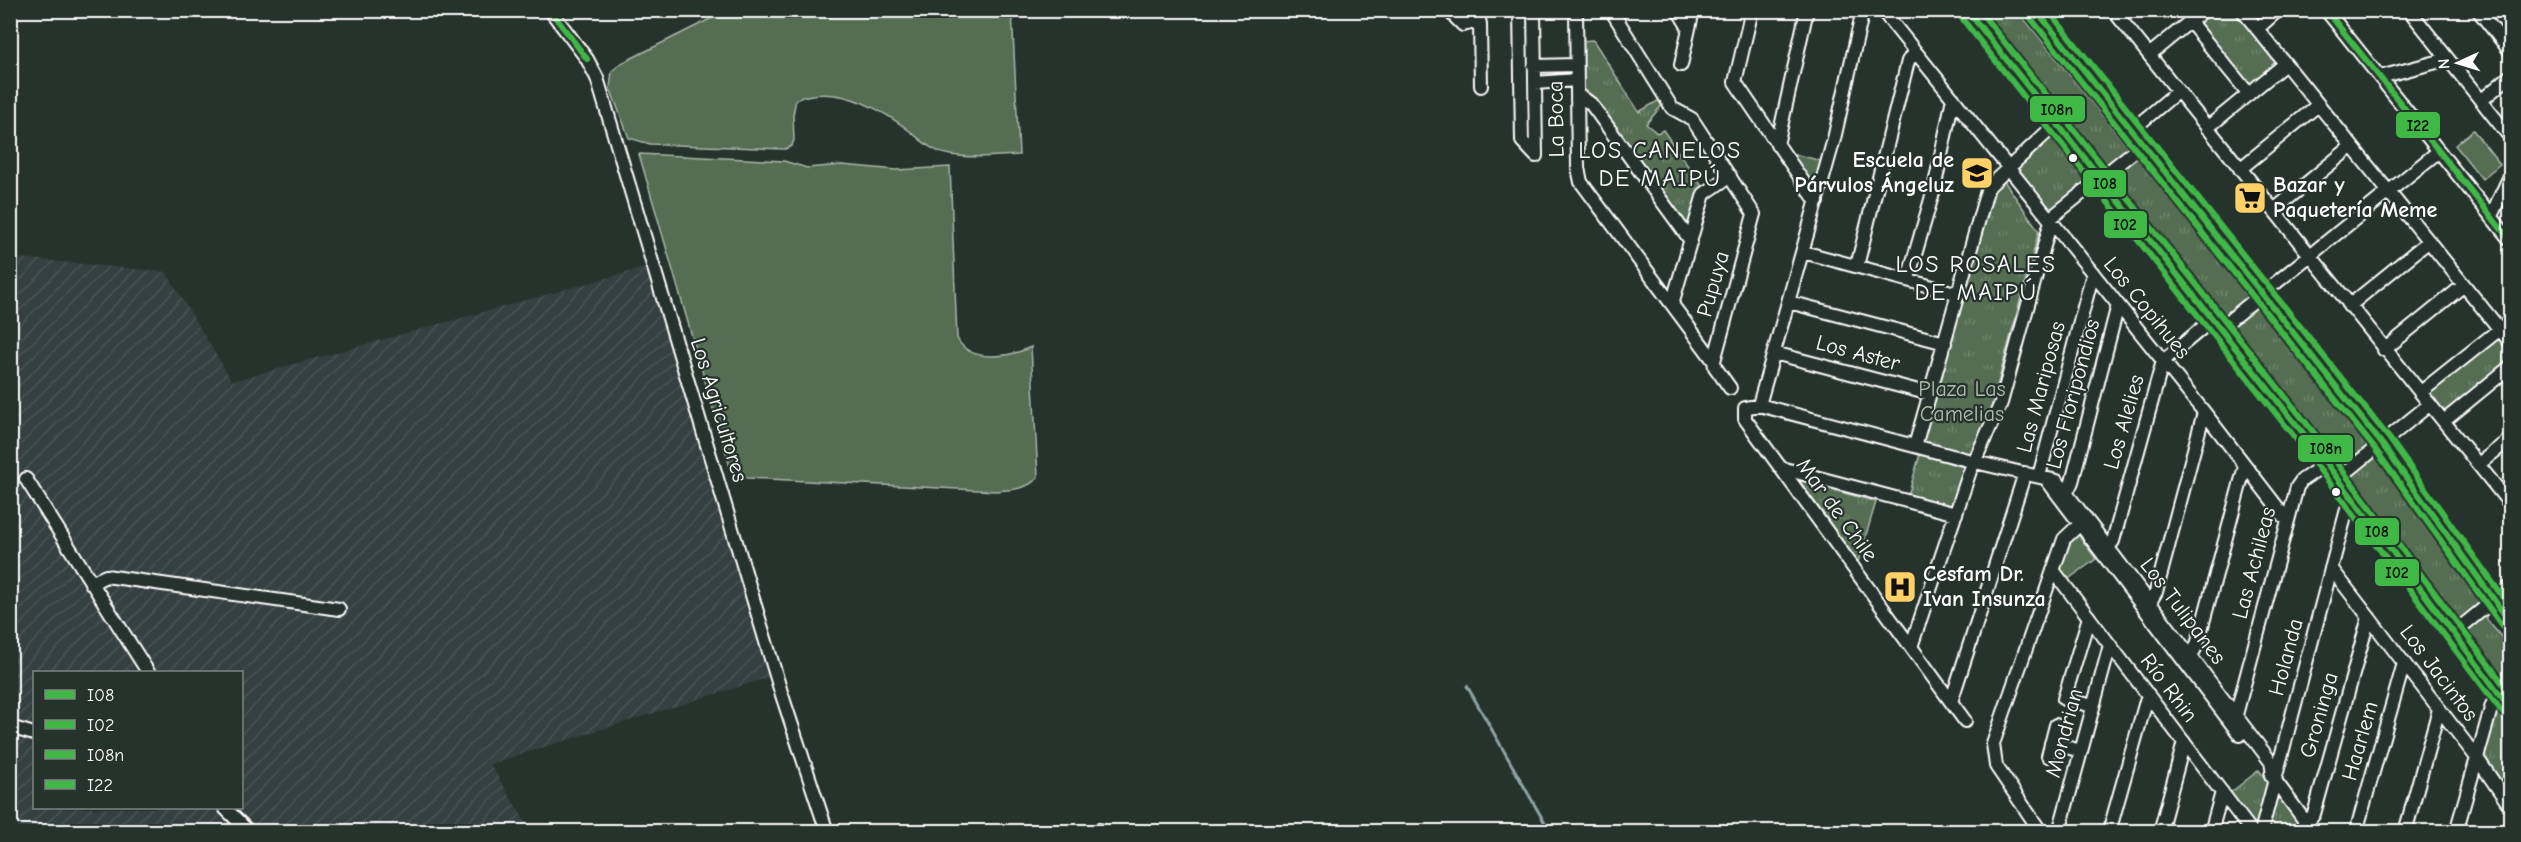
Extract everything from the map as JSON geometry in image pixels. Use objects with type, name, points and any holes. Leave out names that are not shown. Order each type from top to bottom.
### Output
[{"type":"street","name":"Los Agricultores","points":[[550,10],[587,59],[597,78],[781,692],[827,831]]},
{"type":"street","points":[[1448,10],[1463,25],[1474,22],[1477,12]]},
{"type":"street","points":[[1520,10],[1522,141],[1536,156],[1534,10]]},
{"type":"street","name":"La Boca","points":[[1576,10],[1578,168],[1581,182],[1714,361],[1715,367],[1730,388]]},
{"type":"street","points":[[1611,10],[1672,108],[1692,119],[1730,176],[1704,194],[1672,304]]},
{"type":"street","points":[[1678,10],[1689,28]]},
{"type":"street","points":[[1681,65],[1693,10]]},
{"type":"street","points":[[1752,10],[1736,82],[1817,202]]},
{"type":"street","points":[[1777,145],[1808,10]]},
{"type":"street","points":[[1760,405],[1834,139],[1863,10]]},
{"type":"street","name":"Los Copihues","points":[[1882,10],[2204,412],[2288,521]]},
{"type":"street","points":[[1967,10],[2339,478],[2456,631],[2511,708]]},
{"type":"street","points":[[2036,10],[2382,444],[2511,622]]},
{"type":"street","points":[[2149,55],[2204,10]]},
{"type":"street","points":[[2242,10],[2510,340]]},
{"type":"street","points":[[2257,28],[2278,10]]},
{"type":"street","points":[[2326,10],[2511,240]]},
{"type":"street","points":[[2409,10],[2511,137]]},
{"type":"street","points":[[2478,10],[2511,51]]},
{"type":"street","points":[[1477,12],[1480,24],[1481,86]]},
{"type":"street","points":[[2116,12],[2384,350],[2421,392],[2511,504]]},
{"type":"street","points":[[2190,22],[2249,94]]},
{"type":"street","points":[[1857,266],[1908,61],[1915,51]]},
{"type":"street","points":[[2380,77],[2448,59]]},
{"type":"street","points":[[2207,128],[2285,64]]},
{"type":"street","points":[[1534,66],[1576,65]]},
{"type":"street","points":[[2481,101],[2511,76]]},
{"type":"street","points":[[1535,83],[1577,80]]},
{"type":"street","points":[[2132,130],[2178,92]]},
{"type":"street","points":[[1908,279],[1934,189],[1953,98]]},
{"type":"street","points":[[1577,99],[1583,99],[1591,104],[1691,241]]},
{"type":"street","points":[[2240,169],[2318,105]]},
{"type":"street","points":[[1915,446],[1988,187],[2058,123]]},
{"type":"street","points":[[1911,647],[1975,462],[2003,398],[2050,220],[2055,213],[2144,144]]},
{"type":"street","points":[[2274,210],[2352,146]]},
{"type":"street","name":"Los Alelies","points":[[2105,551],[2163,361],[2263,293],[2439,151]]},
{"type":"street","name":"Pupuya","points":[[1714,361],[1754,218],[1752,209],[1730,176]]},
{"type":"street","points":[[2491,216],[2511,176]]},
{"type":"street","points":[[2349,306],[2429,241]]},
{"type":"street","points":[[1803,252],[1959,294]]},
{"type":"street","name":"Las Mariposas","points":[[2042,477],[2093,273]]},
{"type":"street","points":[[2384,350],[2464,285]]},
{"type":"street","points":[[1789,302],[1945,343]]},
{"type":"street","name":"Los Floripondios","points":[[2067,492],[2072,482],[2118,305]]},
{"type":"street","points":[[2421,392],[2499,329]]},
{"type":"street","name":"Los Aster","points":[[1774,353],[1930,394]]},
{"type":"street","points":[[2444,420],[2511,367]]},
{"type":"street","points":[[2339,478],[2430,404]]},
{"type":"street","name":"Los Tulipanes","points":[[1745,408],[1760,405],[2057,482],[2067,492],[2105,551],[2232,718],[2271,762],[2274,780],[2310,827]]},
{"type":"street","name":"Mar de Chile","points":[[1745,408],[1745,419],[1965,721]]},
{"type":"street","points":[[2150,602],[2156,592],[2204,412]]},
{"type":"street","points":[[2479,464],[2511,439]]},
{"type":"street","name":"Las Achileas","points":[[2232,718],[2298,484],[2327,463]]},
{"type":"street","points":[[2191,656],[2197,645],[2245,466]]},
{"type":"street","points":[[1782,468],[1956,514]]},
{"type":"street","points":[[1951,702],[2025,473]]},
{"type":"street","name":"Los Tulipanes","points":[[2042,477],[2079,525],[2150,602],[2191,656],[2232,718]]},
{"type":"street","points":[[26,479],[147,671]]},
{"type":"street","name":"Holanda","points":[[2260,831],[2351,494]]},
{"type":"street","points":[[2041,831],[1999,770],[1992,750],[2064,539],[2079,525]]},
{"type":"street","name":"Los Jacintos","points":[[2331,568],[2477,758],[2511,806]]},
{"type":"street","name":"Río Rhin","points":[[2053,570],[2252,831]]},
{"type":"street","points":[[91,583],[106,576],[339,609]]},
{"type":"street","points":[[2456,631],[2511,587]]},
{"type":"street","name":"Groninga","points":[[2310,827],[2369,616]]},
{"type":"street","points":[[2089,617],[2064,699],[2093,706]]},
{"type":"street","name":"Mondrian","points":[[2059,831],[2110,645]]},
{"type":"street","name":"Haarlem","points":[[2356,831],[2404,663]]},
{"type":"street","points":[[2456,831],[2492,705],[2499,692]]},
{"type":"street","points":[[2109,831],[2148,694]]},
{"type":"street","points":[[2405,831],[2439,708]]},
{"type":"street","points":[[2048,756],[2056,725]]},
{"type":"street","points":[[10,727],[33,734]]},
{"type":"street","points":[[2160,831],[2184,742]]},
{"type":"street","points":[[2051,743],[2081,751]]},
{"type":"street","points":[[2211,831],[2222,792]]},
{"type":"street","points":[[227,809],[249,831]]},
{"type":"shaded area","points":[[10,257],[166,272],[232,381],[647,267],[710,466],[770,677],[490,764],[531,831],[11,831]]},
{"type":"green space","points":[[726,11],[1012,11],[1019,155],[972,157],[941,153],[885,114],[857,100],[827,94],[796,99],[793,115],[794,140],[792,146],[785,149],[650,144],[629,138],[610,88],[612,71],[622,63]]},
{"type":"green space","points":[[1977,11],[2018,11],[2379,458],[2478,597],[2487,620],[2510,647],[2510,696],[2473,657],[2354,485],[2296,410]]},
{"type":"green space","points":[[2208,11],[2238,11],[2280,64],[2249,90],[2193,23]]},
{"type":"green space","points":[[1593,40],[1639,112],[1661,99],[1663,104],[1646,124],[1657,133],[1663,130],[1704,189],[1691,225],[1687,228],[1683,226],[1583,87],[1580,41]]},
{"type":"green space","points":[[2473,130],[2500,164],[2482,179],[2455,145]]},
{"type":"green space","points":[[2055,133],[2093,178],[2051,210],[2014,167]]},
{"type":"green space","points":[[1790,153],[1822,161],[1815,189]]},
{"type":"green space","points":[[639,154],[784,161],[807,168],[842,165],[897,170],[950,167],[957,338],[971,352],[980,355],[1002,355],[1031,347],[1038,477],[1025,486],[996,491],[748,478],[736,475],[730,467]]},
{"type":"green space","name":"Plaza Las Camelias","points":[[2002,178],[2039,231],[1990,412],[1967,460],[1919,450],[1992,188]]},
{"type":"green space","points":[[2496,335],[2510,353],[2510,363],[2445,416],[2426,392]]},
{"type":"green space","points":[[1920,454],[1964,467],[1950,509],[1908,496]]},
{"type":"green space","points":[[1799,480],[1876,502],[1858,562]]},
{"type":"green space","points":[[2077,533],[2096,559],[2067,580],[2060,567],[2067,544]]},
{"type":"green space","points":[[2492,705],[2510,729],[2510,804],[2479,758]]},
{"type":"green space","points":[[2259,770],[2269,785],[2259,822],[2254,823],[2230,793]]},
{"type":"green space","points":[[2280,798],[2307,832],[2266,832],[2273,801]]},
{"type":"waterway","points":[[1467,686],[1550,832]]},
{"type":"waterway","points":[[1150,832],[1210,829],[1237,832]]},
{"type":"transit line","name":"I08","points":[[550,10],[587,59]]},
{"type":"transit line","name":"I08","points":[[1967,10],[2311,443],[2510,708]]},
{"type":"transit line","name":"I08n","points":[[1979,10],[2318,438],[2510,693]]},
{"type":"transit line","name":"I08","points":[[2036,10],[2382,444],[2510,622]]},
{"type":"transit line","name":"I08n","points":[[2048,10],[2389,438],[2510,607]]},
{"type":"transit line","name":"I22","points":[[2326,10],[2510,240]]},
{"type":"transit line","name":"I02","points":[[1960,16],[2304,449],[2503,713]]},
{"type":"transit line","name":"I02","points":[[2029,16],[2375,449],[2503,627]]},
{"type":"place","name":"Escuela de Párvulos Ángeluz","points":[[1977,173]]},
{"type":"place","name":"Bazar y Paquetería Meme","points":[[2250,198]]},
{"type":"place","name":"Cesfam Dr. Ivan Insunza","points":[[1900,587]]},
{"type":"district","name":"LOS CANELOS DE MAIPÚ","points":[[1660,164]]},
{"type":"district","name":"LOS ROSALES DE MAIPÚ","points":[[1976,278]]}]
